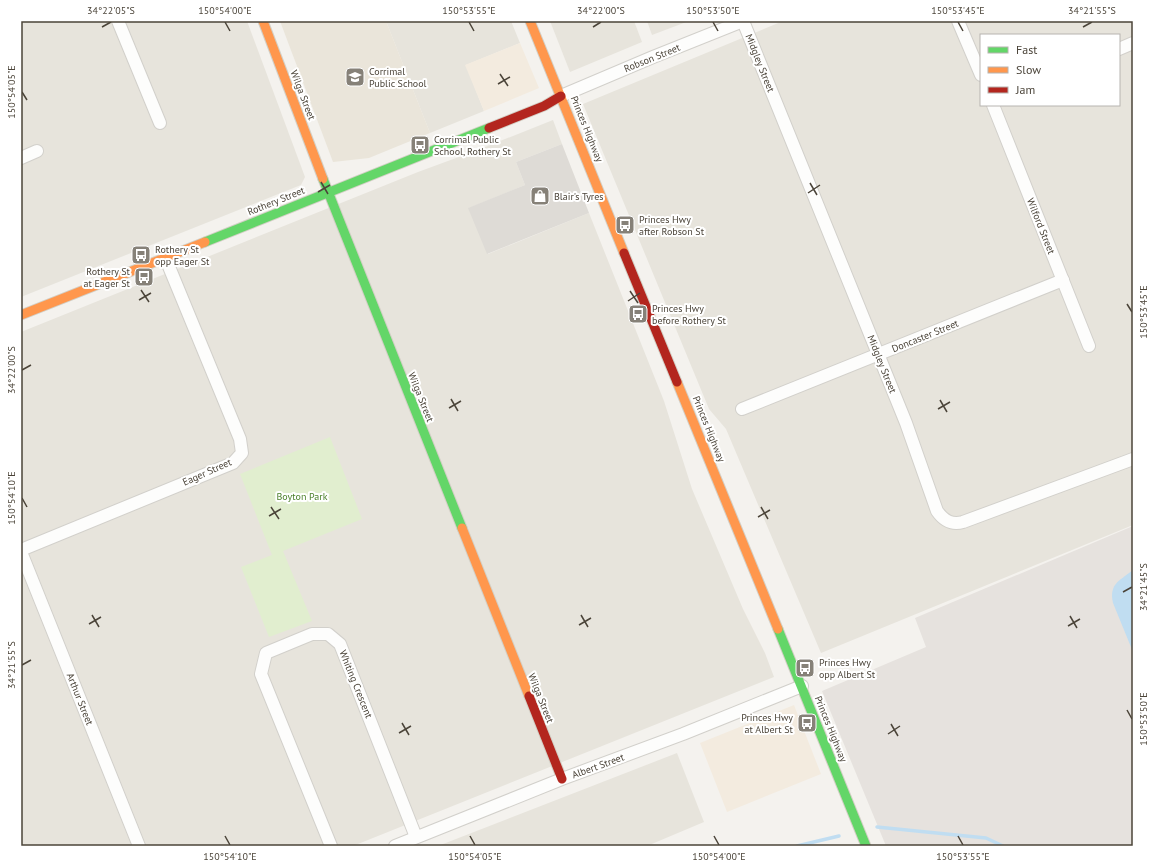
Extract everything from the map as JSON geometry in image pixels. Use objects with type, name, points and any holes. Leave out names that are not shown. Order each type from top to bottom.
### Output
[{"type":"main road","name":"Wilga Street","points":[[263,21],[328,192],[562,780]]},
{"type":"main road","name":"Princes Highway","points":[[530,21],[866,846]]},
{"type":"main road","name":"Rothery Street","points":[[21,315],[544,106],[561,96]]},
{"type":"street","points":[[118,21],[160,123]]},
{"type":"street","name":"Robson Street","points":[[561,96],[743,21]]},
{"type":"street","name":"Midgley Street","points":[[743,21],[906,423],[937,511],[941,516],[951,523],[956,524],[963,522],[1133,460]]},
{"type":"street","points":[[958,21],[980,73]]},
{"type":"street","points":[[1120,49],[1133,43]]},
{"type":"street","name":"Wilford Street","points":[[993,106],[1089,346]]},
{"type":"street","points":[[21,158],[37,151]]},
{"type":"street","name":"Eager Street","points":[[21,551],[233,463],[242,453],[240,439],[165,257]]},
{"type":"street","name":"Doncaster Street","points":[[742,409],[1063,280]]},
{"type":"street","name":"Arthur Street","points":[[21,551],[139,846]]},
{"type":"street","name":"Whiting Crescent","points":[[331,846],[261,674],[266,653],[312,634],[328,634],[340,644],[416,837]]},
{"type":"street","name":"Albert Street","points":[[395,846],[802,686]]},
{"type":"shaded area","points":[[21,21],[247,21],[305,177],[301,185],[21,297]]},
{"type":"shaded area","name":"Corrimal Public School","points":[[280,21],[386,21],[430,133],[369,158],[333,162]]},
{"type":"shaded area","points":[[386,21],[511,21],[520,43],[466,65],[484,111],[430,133]]},
{"type":"shaded area","points":[[550,21],[634,21],[642,42],[570,72]]},
{"type":"shaded area","points":[[647,21],[689,21],[652,35]]},
{"type":"shaded area","points":[[783,21],[1133,21],[1133,525],[821,653],[726,429],[709,409],[583,104]]},
{"type":"shaded area","points":[[520,43],[539,88],[484,111],[465,65]]},
{"type":"shaded area","points":[[553,120],[562,144],[516,162],[525,185],[469,208],[488,254],[589,213],[664,401],[692,489],[743,609],[765,653],[774,677],[353,846],[21,846],[21,332],[418,172]]},
{"type":"shaded area","points":[[1133,526],[1133,846],[886,846],[822,691],[926,647],[915,618]]},
{"type":"shaded area","points":[[794,705],[821,774],[727,812],[700,743]]},
{"type":"shaded area","points":[[677,753],[704,822],[647,846],[438,846]]},
{"type":"green space","name":"Boyton Park","points":[[330,437],[362,519],[283,551],[312,621],[269,637],[241,567],[272,555],[240,474]]},
{"type":"water","points":[[1133,570],[1133,652],[1113,603],[1112,591],[1119,580]]},
{"type":"building","name":"Blair's Tyres","points":[[562,144],[589,213],[487,254],[468,208],[525,185],[516,162]]},
{"type":"waterway","points":[[877,827],[986,838],[1003,846]]},
{"type":"waterway","points":[[797,846],[839,836]]},
{"type":"traffic: fast","points":[[205,242],[489,128]]},
{"type":"traffic: fast","points":[[323,179],[462,528]]},
{"type":"traffic: fast","points":[[778,629],[866,846]]},
{"type":"traffic: slow","points":[[263,21],[323,179]]},
{"type":"traffic: slow","points":[[530,21],[624,253]]},
{"type":"traffic: slow","points":[[21,315],[205,242]]},
{"type":"traffic: slow","points":[[677,382],[778,629]]},
{"type":"traffic: slow","points":[[462,528],[529,696]]},
{"type":"traffic: jam","points":[[489,128],[544,106],[561,96]]},
{"type":"traffic: jam","points":[[624,253],[677,382]]},
{"type":"traffic: jam","points":[[529,696],[562,779]]},
{"type":"place","name":"Corrimal Public School","points":[[355,77]]},
{"type":"place","name":"Corrimal Public School, Rothery St","points":[[420,145]]},
{"type":"place","name":"Blair's Tyres","points":[[540,196]]},
{"type":"place","name":"Princes Hwy after Robson St","points":[[625,225]]},
{"type":"place","name":"Rothery St opp Eager St","points":[[141,255]]},
{"type":"place","name":"Rothery St at Eager St","points":[[144,277]]},
{"type":"place","name":"Princes Hwy before Rothery St","points":[[638,314]]},
{"type":"place","name":"Princes Hwy opp Albert St","points":[[805,668]]},
{"type":"place","name":"Princes Hwy at Albert St","points":[[807,723]]}]
